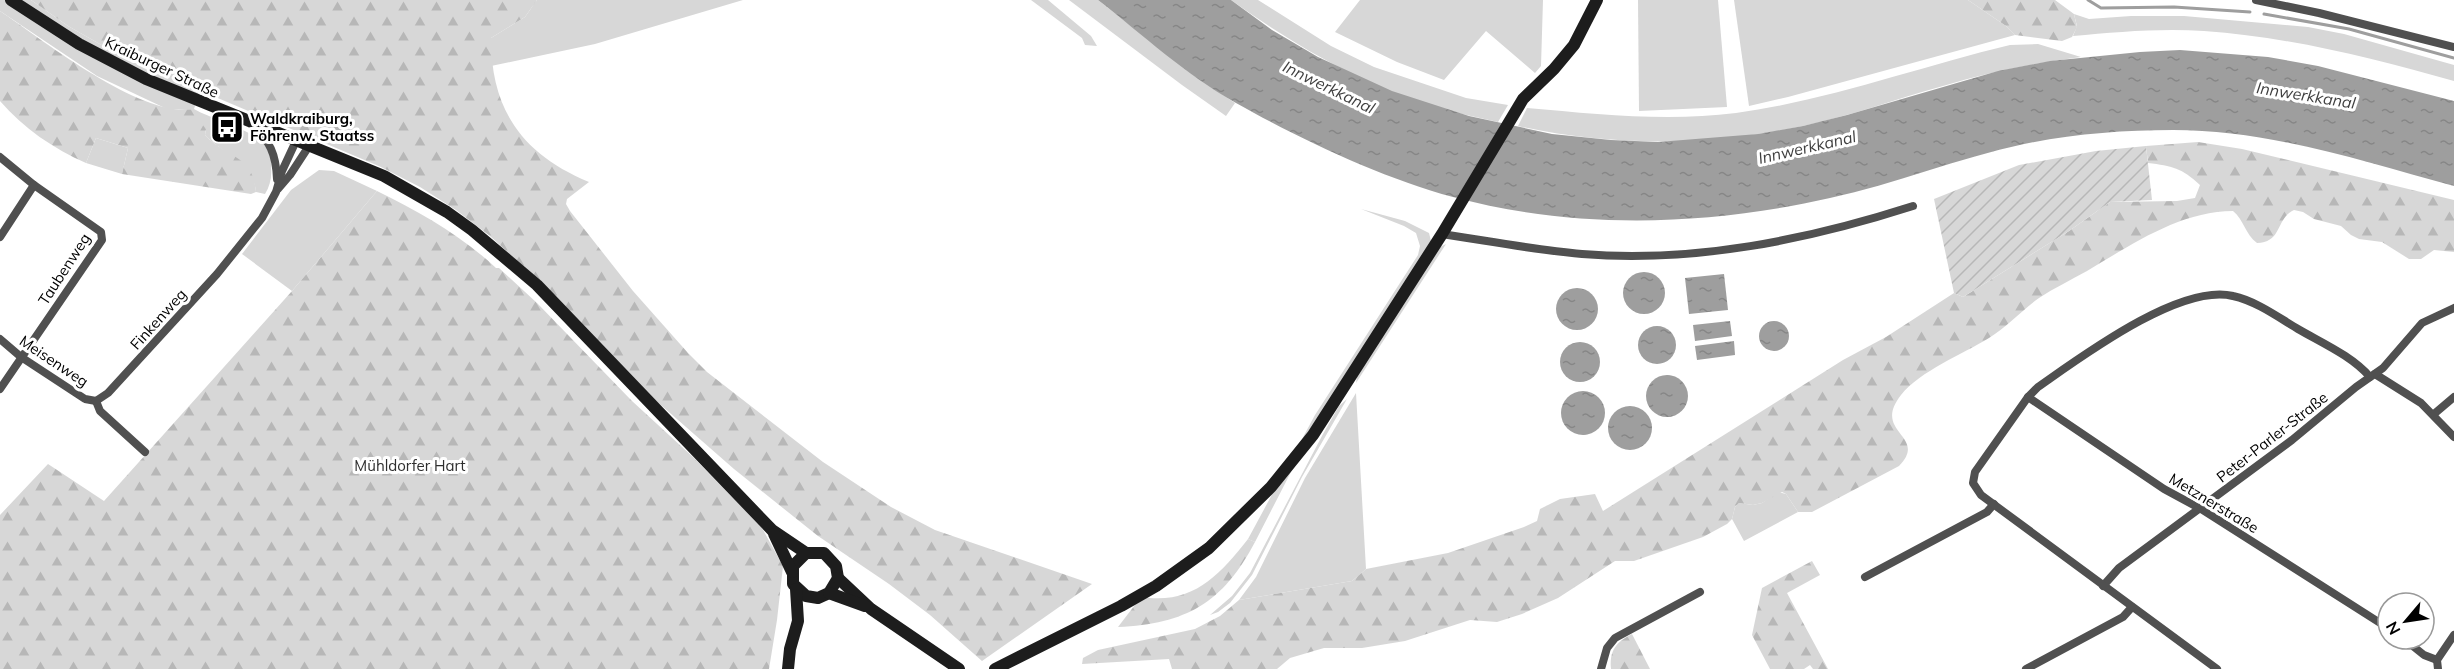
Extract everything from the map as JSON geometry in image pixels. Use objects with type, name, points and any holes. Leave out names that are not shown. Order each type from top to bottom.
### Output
[{"type":"main road","name":"Kraiburger Straße","points":[[11,0],[49,26],[115,63],[182,95],[384,176],[417,194],[472,230],[537,285],[772,530]]},
{"type":"main road","points":[[994,669],[1156,586],[1209,548],[1271,487],[1313,435],[1448,231],[1521,104],[1574,45],[1597,0]]},
{"type":"main road","points":[[772,530],[806,553]]},
{"type":"main road","points":[[772,530],[792,572],[796,589],[798,621],[790,649],[788,669]]},
{"type":"main road","points":[[792,572],[796,561],[806,553],[818,552],[829,556],[836,566],[838,578],[871,609],[935,650],[959,669]]},
{"type":"main road","points":[[798,621],[824,596],[838,578]]},
{"type":"main road","points":[[796,589],[806,596],[824,596],[871,609]]},
{"type":"street","points":[[2256,0],[2330,15],[2454,47]]},
{"type":"street","points":[[247,121],[269,142],[277,164],[277,188]]},
{"type":"street","name":"Finkenweg","points":[[96,400],[108,393],[217,274],[262,218],[296,141]]},
{"type":"street","name":"Finkenweg","points":[[277,188],[297,166],[309,146]]},
{"type":"street","name":"Taubenweg","points":[[0,157],[34,185],[101,232],[102,240],[0,389]]},
{"type":"street","points":[[0,237],[34,185]]},
{"type":"street","points":[[1448,231],[1582,254],[1678,254],[1735,249],[1783,241],[1913,206]]},
{"type":"street","points":[[2217,669],[1981,495],[1973,483],[1975,472],[2028,397],[2038,387],[2149,316],[2179,302],[2216,294],[2232,296],[2253,303],[2373,376],[2409,394],[2434,414],[2454,437]]},
{"type":"street","name":"Peter-Parler-Straße","points":[[2103,586],[2119,568],[2201,509],[2373,376],[2416,328],[2454,308]]},
{"type":"street","name":"Meisenweg","points":[[0,339],[21,357],[85,399],[96,400]]},
{"type":"street","name":"Metznerstraße","points":[[2028,397],[2164,489],[2201,509],[2376,620]]},
{"type":"street","points":[[2434,414],[2454,397]]},
{"type":"street","points":[[96,400],[100,411],[145,452]]},
{"type":"street","points":[[1865,577],[1988,512],[1994,504]]},
{"type":"street","points":[[1601,669],[1607,648],[1615,638],[1700,592]]},
{"type":"street","points":[[2026,669],[2123,617],[2132,607]]},
{"type":"street","points":[[2420,651],[2438,665],[2454,635]]},
{"type":"green space","points":[[0,0],[31,0],[68,26],[128,60],[200,90],[194,109],[246,131],[268,149],[271,158],[271,174],[265,194],[256,192],[249,174],[236,160],[205,135],[206,129],[187,110],[167,109],[97,76],[0,11]]},
{"type":"green space","points":[[31,0],[537,0],[525,17],[491,38],[492,64],[504,108],[515,127],[545,158],[589,182],[567,199],[566,204],[570,211],[633,291],[688,353],[707,372],[823,462],[891,507],[935,530],[1092,584],[982,661],[930,615],[818,536],[734,469],[654,399],[525,268],[490,236],[456,210],[420,187],[381,167],[128,60],[68,26]]},
{"type":"green space","points":[[537,0],[743,0],[595,44],[491,66],[491,38],[525,17]]},
{"type":"green space","points":[[1031,0],[1048,0],[1091,36],[1097,46],[1085,45],[1082,38]]},
{"type":"green space","points":[[1069,0],[1098,0],[1196,77],[1235,103],[1226,116]]},
{"type":"green space","points":[[1231,0],[1258,0],[1331,46],[1374,67],[1466,98],[1508,105],[1498,122],[1408,98],[1329,62]]},
{"type":"green space","points":[[1360,0],[1543,0],[1541,66],[1535,73],[1486,31],[1444,80],[1397,62],[1335,32]]},
{"type":"green space","points":[[1638,0],[1718,0],[1727,107],[1639,111]]},
{"type":"green space","points":[[1734,0],[1968,0],[2006,26],[2015,35],[1749,106]]},
{"type":"green space","points":[[1968,0],[2055,0],[2074,14],[2077,27],[2072,37],[2062,41],[2015,35],[2006,26]]},
{"type":"green space","points":[[0,11],[94,75],[121,90],[148,102],[172,109],[194,109],[195,115],[206,129],[205,135],[244,163],[250,170],[256,192],[251,194],[122,174],[128,148],[96,138],[86,163],[40,137],[0,101]]},
{"type":"green space","points":[[2074,14],[2089,19],[2184,16],[2308,27],[2344,34],[2454,65],[2454,81],[2299,43],[2236,34],[2171,30],[2073,36],[2077,26]]},
{"type":"green space","points":[[2038,44],[2081,57],[1994,72],[1838,117],[1768,133],[1696,140],[1625,141],[1553,133],[1518,126],[1527,108],[1657,117],[1736,113],[1840,92],[2010,45]]},
{"type":"green space","points":[[96,138],[128,148],[122,174],[86,163]]},
{"type":"green space","points":[[2198,142],[2242,149],[2454,200],[2454,252],[2434,250],[2421,259],[2409,259],[2382,242],[2359,239],[2341,226],[2314,219],[2303,212],[2294,210],[2284,219],[2271,239],[2257,243],[2233,211],[2194,217],[2157,231],[2051,291],[1996,334],[1919,378],[1901,395],[1894,408],[1892,418],[1908,447],[1906,456],[1899,466],[1812,512],[1798,512],[1786,494],[1782,492],[1762,503],[1753,505],[1739,503],[1735,507],[1732,519],[1727,524],[1703,537],[1634,561],[1615,561],[1558,598],[1522,614],[1497,622],[1470,620],[1405,641],[1362,648],[1324,648],[1290,658],[1277,669],[1172,669],[1169,659],[1082,664],[1083,658],[1098,650],[1195,629],[1220,616],[1239,600],[1352,581],[1366,569],[1448,553],[1524,527],[1537,521],[1540,509],[1560,499],[1595,494],[1603,511],[1954,293],[1963,297],[2069,231],[2110,202],[2177,201],[2195,198],[2200,185],[2176,169],[2148,163],[2146,146]]},
{"type":"green space","points":[[2146,146],[2152,200],[2110,202],[2069,231],[1963,297],[1954,293],[1934,199],[2019,165],[2096,151]]},
{"type":"green space","points":[[319,170],[334,171],[377,191],[292,291],[242,254],[291,190]]},
{"type":"green space","name":"Mühldorfer Hart","points":[[377,191],[440,225],[499,268],[537,303],[632,401],[694,458],[762,528],[783,566],[769,669],[0,669],[0,515],[48,464],[104,501],[292,291]]},
{"type":"green space","points":[[1361,209],[1405,221],[1429,233],[1431,241],[1291,472],[1255,542],[1248,539],[1315,415],[1418,255],[1420,246],[1416,233]]},
{"type":"green space","points":[[1446,244],[1356,383],[1357,376],[1440,247]]},
{"type":"green space","points":[[1356,393],[1366,569],[1352,581],[1239,600],[1256,577],[1305,478]]},
{"type":"green space","points":[[1347,399],[1302,477],[1252,575],[1230,603],[1210,615],[1232,596],[1250,573],[1323,434],[1339,406]]},
{"type":"green space","points":[[1778,492],[1786,494],[1798,512],[1744,541],[1732,519],[1735,507],[1739,503],[1753,505],[1762,503]]},
{"type":"green space","points":[[1248,539],[1255,542],[1243,563],[1216,595],[1200,606],[1164,621],[1118,627],[1141,597],[1175,597],[1202,585],[1226,565]]},
{"type":"green space","points":[[1812,561],[1820,575],[1787,593],[1828,669],[1813,669],[1810,665],[1804,669],[1770,669],[1752,635],[1762,588]]},
{"type":"green space","points":[[1632,634],[1650,669],[1611,669],[1611,657],[1615,648]]},
{"type":"water","name":"Innwerkkanal","points":[[1098,0],[1231,0],[1272,30],[1318,57],[1392,91],[1469,116],[1552,134],[1611,140],[1658,142],[1758,134],[1803,126],[1998,71],[2050,61],[2180,50],[2268,57],[2318,66],[2454,101],[2454,186],[2350,157],[2280,141],[2209,131],[2136,131],[2079,135],[2024,144],[1830,198],[1736,214],[1689,219],[1642,220],[1546,215],[1499,208],[1426,189],[1314,144],[1218,92],[1182,67]]},
{"type":"water","points":[[1644,272],[1659,278],[1665,293],[1659,308],[1644,314],[1629,308],[1623,293],[1629,278]]},
{"type":"water","points":[[1724,274],[1728,310],[1689,314],[1685,278]]},
{"type":"water","points":[[1577,288],[1585,289],[1592,294],[1597,301],[1597,317],[1592,324],[1585,329],[1577,330],[1569,329],[1562,324],[1557,317],[1556,309],[1557,301],[1562,294],[1569,289]]},
{"type":"water","points":[[1730,321],[1732,336],[1695,341],[1693,325]]},
{"type":"water","points":[[1774,321],[1780,322],[1788,330],[1788,342],[1780,350],[1774,351],[1768,350],[1760,342],[1759,336],[1760,330],[1768,322]]},
{"type":"water","points":[[1657,326],[1664,327],[1670,332],[1675,338],[1675,352],[1670,358],[1664,363],[1657,364],[1650,363],[1644,358],[1639,352],[1638,345],[1639,338],[1644,332],[1650,327]]},
{"type":"water","points":[[1734,341],[1735,355],[1697,360],[1695,346]]},
{"type":"water","points":[[1580,342],[1594,348],[1600,362],[1594,376],[1580,382],[1566,376],[1560,362],[1566,348]]},
{"type":"water","points":[[1667,375],[1675,376],[1682,381],[1687,388],[1687,404],[1682,411],[1675,416],[1667,417],[1659,416],[1652,411],[1647,404],[1646,396],[1647,388],[1652,381],[1659,376]]},
{"type":"water","points":[[1583,391],[1598,398],[1605,413],[1598,428],[1583,435],[1568,428],[1561,413],[1568,398]]},
{"type":"water","points":[[1630,406],[1645,413],[1652,428],[1645,443],[1630,450],[1615,443],[1608,428],[1615,413]]},
{"type":"waterway","points":[[2088,0],[2101,8],[2174,7],[2250,12]]},
{"type":"waterway","points":[[2264,14],[2349,29],[2454,58]]},
{"type":"place","name":"Waldkraiburg, Föhrenw. Staatss","points":[[227,127]]}]
